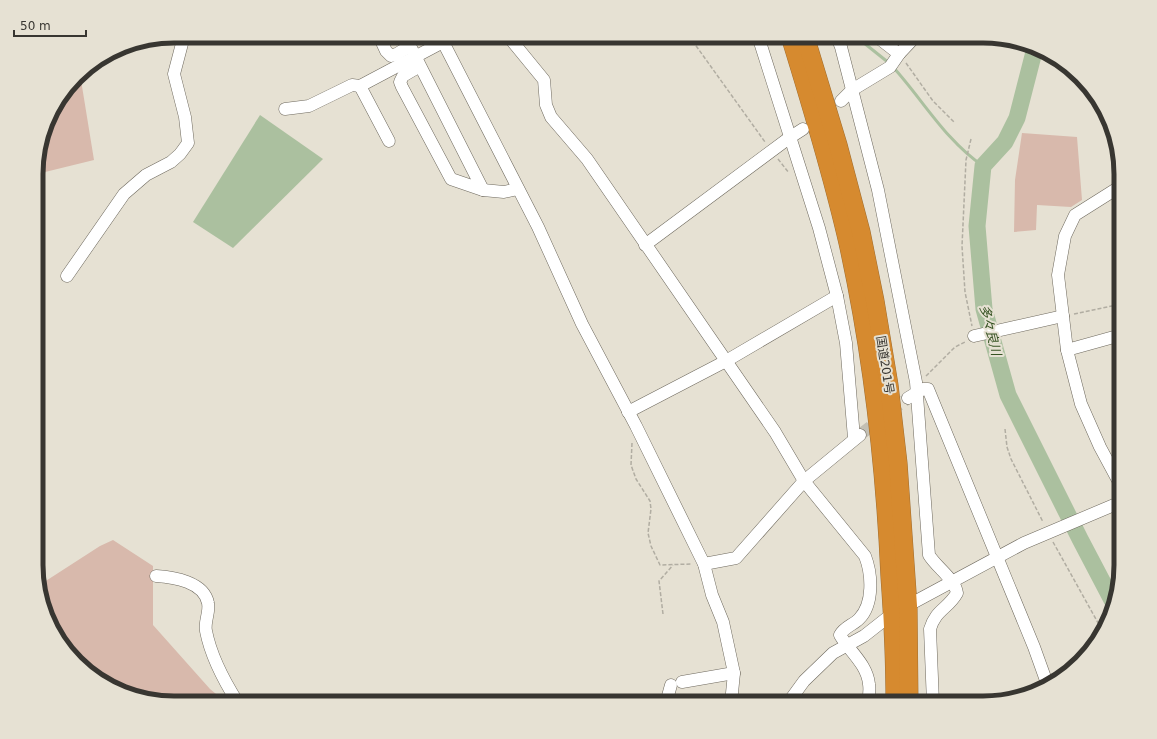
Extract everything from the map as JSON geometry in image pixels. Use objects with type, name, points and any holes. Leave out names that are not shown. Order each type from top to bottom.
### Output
[{"type":"highway","name":"国道201号","points":[[792,43],[833,183],[862,312],[873,381],[882,460],[892,614],[895,696]]},
{"type":"highway","name":"国道201号","points":[[807,43],[838,145],[861,232],[875,300],[889,386],[898,463],[908,606],[909,696]]},
{"type":"street","points":[[67,276],[124,194],[146,175],[171,162],[180,154],[188,143],[185,116],[174,74],[182,43]]},
{"type":"street","points":[[382,43],[386,52],[391,56],[413,51]]},
{"type":"street","points":[[285,110],[309,106],[352,85],[360,86],[413,51],[432,43]]},
{"type":"street","points":[[443,43],[538,227],[582,324],[636,426],[704,564],[712,595],[722,622],[734,674],[732,696]]},
{"type":"street","points":[[514,43],[544,80],[546,106],[551,117],[587,160],[775,432],[804,481],[865,556],[868,564],[870,598],[859,619],[842,630],[840,635],[846,646],[858,658],[866,671],[869,683],[868,696]]},
{"type":"street","points":[[704,564],[736,558],[804,481],[858,436],[846,343],[837,296],[819,228],[789,138],[760,43]]},
{"type":"street","points":[[839,43],[878,190],[914,391],[929,555],[951,582],[957,593],[954,598],[939,611],[933,619],[930,629],[934,696]]},
{"type":"street","points":[[882,43],[895,59]]},
{"type":"street","points":[[841,101],[852,90],[895,59],[910,43]]},
{"type":"street","points":[[413,51],[483,190]]},
{"type":"street","points":[[413,51],[400,82],[451,180],[483,190],[504,192],[518,189]]},
{"type":"street","points":[[360,86],[389,141]]},
{"type":"street","points":[[645,245],[803,129]]},
{"type":"street","points":[[1114,190],[1075,215],[1065,236],[1058,275],[1068,350],[1081,404],[1100,447],[1114,473]]},
{"type":"street","points":[[628,412],[726,361],[837,296]]},
{"type":"street","points":[[974,336],[1063,316]]},
{"type":"street","points":[[1068,350],[1114,337]]},
{"type":"street","points":[[914,391],[928,389],[1046,680]]},
{"type":"street","points":[[793,696],[804,681],[832,653],[864,636],[892,614],[1051,531],[1114,505]]},
{"type":"street","points":[[156,576],[167,576],[191,583],[204,591],[208,604],[206,630],[220,674],[234,696]]},
{"type":"street","points":[[670,696],[676,683],[734,674]]},
{"type":"path","points":[[694,43],[772,152]]},
{"type":"path","points":[[895,59],[954,122]]},
{"type":"path","points":[[914,391],[955,347],[974,336],[965,292],[962,246],[966,160],[971,139]]},
{"type":"path","points":[[1063,316],[1114,305]]},
{"type":"path","points":[[636,426],[631,451],[631,465],[636,479],[650,501],[652,509],[648,533],[651,546],[660,565],[704,564]]},
{"type":"path","points":[[1005,429],[1010,459],[1051,531],[1100,625]]},
{"type":"path","points":[[663,614],[659,581],[673,564]]},
{"type":"shaded area","points":[[81,81],[94,160],[43,172],[47,140],[53,124],[60,108]]},
{"type":"shaded area","points":[[260,115],[323,159],[233,248],[193,222]]},
{"type":"shaded area","points":[[1022,133],[1077,137],[1082,200],[1071,207],[1037,205],[1036,230],[1014,232],[1015,180]]},
{"type":"shaded area","points":[[113,540],[153,566],[153,625],[210,689],[218,696],[174,696],[140,692],[116,683],[101,674],[81,658],[70,645],[56,623],[50,607],[44,582],[100,546]]},
{"type":"waterway","points":[[864,43],[889,63]]},
{"type":"waterway","name":"多々良川","points":[[1034,53],[1017,118],[1005,142],[983,166],[977,226],[984,309],[1008,395],[1110,596]]},
{"type":"waterway","points":[[893,67],[946,132],[969,156],[983,166]]},
{"type":"tunnel","points":[[861,434],[908,398]]}]
